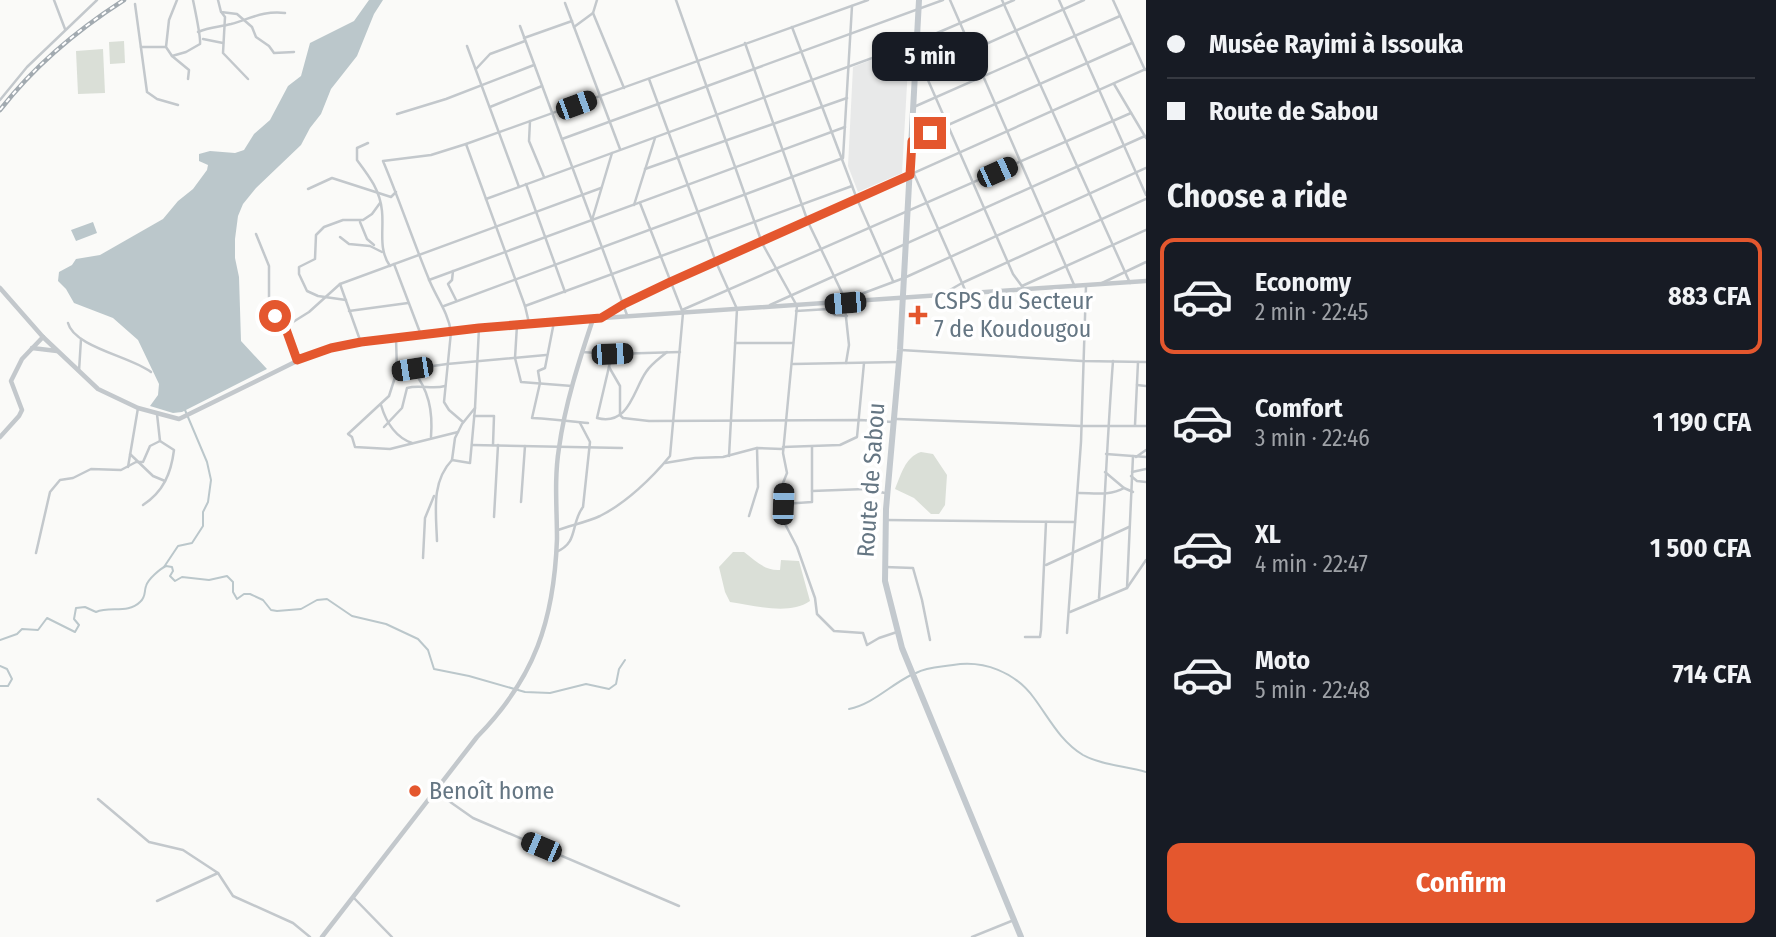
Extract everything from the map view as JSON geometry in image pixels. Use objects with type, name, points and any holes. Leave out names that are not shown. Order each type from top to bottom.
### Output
[{"type":"main road","name":"Route de Sabou","points":[[919,0],[912,175],[886,520],[885,582],[897,632],[913,674],[1021,937]]},
{"type":"street","points":[[54,0],[65,30]]},
{"type":"street","points":[[0,100],[27,66],[97,0]]},
{"type":"street","points":[[177,0],[169,20],[166,47],[172,56],[189,70],[188,79]]},
{"type":"street","points":[[193,0],[198,32],[202,38],[223,43]]},
{"type":"street","points":[[218,0],[225,17],[223,53],[248,79]]},
{"type":"street","points":[[574,27],[593,13],[597,0]]},
{"type":"street","points":[[676,0],[762,243],[796,309],[783,448],[787,473],[783,483],[783,520],[797,547],[815,598],[817,614],[827,625],[841,633],[863,633],[867,645],[897,632]]},
{"type":"street","points":[[463,422],[444,402],[451,332],[449,320],[429,280],[383,160],[431,155],[466,145],[868,0]]},
{"type":"street","points":[[562,139],[919,11],[943,0]]},
{"type":"street","points":[[950,0],[1075,287]]},
{"type":"street","points":[[486,199],[916,42],[1003,2],[1014,0]]},
{"type":"street","points":[[937,297],[1146,197],[1059,0]]},
{"type":"street","points":[[915,76],[1084,0]]},
{"type":"street","points":[[601,318],[670,282],[1145,70],[1114,0]]},
{"type":"street","points":[[565,2],[620,149]]},
{"type":"street","points":[[1003,2],[1130,283]]},
{"type":"street","points":[[135,4],[148,92],[157,99],[178,105]]},
{"type":"street","points":[[843,158],[852,6]]},
{"type":"street","points":[[221,12],[237,14],[274,53],[294,52]]},
{"type":"street","points":[[198,32],[267,12],[285,13]]},
{"type":"street","points":[[593,13],[624,88]]},
{"type":"street","points":[[913,108],[1121,16]]},
{"type":"street","points":[[476,69],[490,54],[572,21]]},
{"type":"street","points":[[520,26],[628,317]]},
{"type":"street","points":[[792,27],[852,187],[893,281]]},
{"type":"street","points":[[172,56],[192,49],[200,44],[202,38]]},
{"type":"street","points":[[745,43],[808,222],[845,301]]},
{"type":"street","points":[[912,141],[1132,43]]},
{"type":"street","points":[[467,46],[519,187]]},
{"type":"street","points":[[141,47],[166,47]]},
{"type":"street","points":[[397,114],[457,95],[534,65]]},
{"type":"street","points":[[924,71],[1008,262],[1024,289]]},
{"type":"street","points":[[649,79],[716,262],[737,309],[729,456]]},
{"type":"street","points":[[764,308],[1145,137],[1114,84]]},
{"type":"street","points":[[489,107],[542,86]]},
{"type":"street","points":[[645,169],[847,98]]},
{"type":"street","points":[[683,312],[1131,113]]},
{"type":"street","points":[[530,121],[529,141],[544,177]]},
{"type":"street","points":[[429,280],[845,127]]},
{"type":"street","points":[[634,205],[655,136]]},
{"type":"street","points":[[368,143],[357,148],[356,160],[371,178],[378,193],[384,238],[382,252]]},
{"type":"street","points":[[466,145],[529,323]]},
{"type":"street","points":[[592,220],[612,152]]},
{"type":"street","points":[[443,307],[843,158]]},
{"type":"street","points":[[845,301],[904,278],[1146,168]]},
{"type":"street","points":[[912,175],[968,295]]},
{"type":"street","points":[[308,189],[332,178],[391,197],[396,192]]},
{"type":"street","points":[[526,184],[565,292]]},
{"type":"street","points":[[525,306],[852,187]]},
{"type":"street","points":[[285,327],[340,284],[601,188]]},
{"type":"street","points":[[346,300],[307,291],[299,274],[299,267],[315,259],[316,235],[324,226],[343,220],[363,220],[372,214],[380,203]]},
{"type":"street","points":[[557,530],[601,515],[615,507],[659,470],[670,456],[683,312],[640,203]]},
{"type":"street","points":[[359,220],[367,239],[392,265],[421,335]]},
{"type":"street","points":[[1024,289],[1146,230]]},
{"type":"street","points":[[256,234],[269,266],[269,305],[275,316],[282,318],[297,360]]},
{"type":"street","points":[[340,237],[349,244],[370,246],[382,252]]},
{"type":"street","points":[[1096,285],[1146,262]]},
{"type":"street","points":[[453,271],[452,280],[447,284],[456,300]]},
{"type":"street","points":[[796,309],[845,301],[1146,282]]},
{"type":"street","points":[[340,284],[361,342]]},
{"type":"street","points":[[1067,633],[1082,426],[1086,286]]},
{"type":"street","points":[[0,288],[79,373],[108,395],[173,419],[184,418],[297,360],[331,348],[361,342],[529,323],[737,309],[845,308],[849,345],[846,363]]},
{"type":"street","points":[[349,311],[408,303]]},
{"type":"street","points":[[828,309],[835,315],[847,316]]},
{"type":"street","points":[[322,937],[517,689],[533,663],[541,643],[556,552],[559,446],[572,386],[593,319]]},
{"type":"street","points":[[554,322],[545,368],[538,371],[540,383],[532,418],[588,423]]},
{"type":"street","points":[[68,324],[70,331],[81,340],[121,359],[141,364],[151,372]]},
{"type":"street","points":[[517,324],[515,358],[521,382],[572,386]]},
{"type":"street","points":[[453,460],[470,463],[479,328]]},
{"type":"street","points":[[0,437],[22,410],[11,382],[22,359],[43,337]]},
{"type":"street","points":[[396,338],[397,371],[389,396],[348,433],[355,447],[390,449],[458,432]]},
{"type":"street","points":[[79,373],[81,340]]},
{"type":"street","points":[[735,343],[793,343]]},
{"type":"street","points":[[33,348],[57,351]]},
{"type":"street","points":[[900,350],[1082,361],[1146,362]]},
{"type":"street","points":[[582,352],[680,352]]},
{"type":"street","points":[[612,354],[597,418],[612,419],[620,415],[632,402],[645,374],[667,352]]},
{"type":"street","points":[[397,371],[547,355]]},
{"type":"street","points":[[1099,598],[1104,471],[1113,361]]},
{"type":"street","points":[[792,364],[898,362]]},
{"type":"street","points":[[1135,425],[1138,362]]},
{"type":"street","points":[[665,463],[729,456],[757,448],[840,445],[858,437],[864,363]]},
{"type":"street","points":[[609,367],[620,387],[620,415]]},
{"type":"street","points":[[412,369],[426,388],[432,418],[431,438]]},
{"type":"street","points":[[1138,385],[1146,386]]},
{"type":"street","points":[[384,427],[402,408],[407,388],[417,386],[435,389],[446,386]]},
{"type":"street","points":[[381,405],[397,436],[415,444]]},
{"type":"street","points":[[128,467],[138,408]]},
{"type":"street","points":[[437,541],[436,494],[439,478],[453,460],[453,449],[463,422],[475,408]]},
{"type":"street","points":[[157,415],[160,441]]},
{"type":"street","points":[[620,415],[644,421],[893,420],[1146,426]]},
{"type":"street","points":[[474,416],[494,416],[495,517]]},
{"type":"street","points":[[556,552],[567,548],[573,538],[583,507],[590,446],[580,423]]},
{"type":"street","points":[[36,553],[50,492],[56,484],[91,469],[114,471],[128,467],[145,459],[150,446],[160,441]]},
{"type":"street","points":[[143,505],[156,496],[172,467],[174,450],[160,441]]},
{"type":"street","points":[[472,445],[622,447]]},
{"type":"street","points":[[521,502],[525,445]]},
{"type":"street","points":[[783,504],[812,502],[813,447]]},
{"type":"street","points":[[749,516],[758,487],[757,448]]},
{"type":"street","points":[[1134,456],[1146,450]]},
{"type":"street","points":[[130,454],[153,476],[165,481]]},
{"type":"street","points":[[1106,454],[1146,457]]},
{"type":"street","points":[[1128,588],[1134,456]]},
{"type":"street","points":[[1132,474],[1146,469]]},
{"type":"street","points":[[1104,471],[1133,492]]},
{"type":"street","points":[[1132,474],[1137,481],[1146,482]]},
{"type":"street","points":[[1078,493],[1104,494],[1124,488]]},
{"type":"street","points":[[812,491],[864,489],[888,493]]},
{"type":"street","points":[[423,558],[427,509],[436,494]]},
{"type":"street","points":[[886,520],[1075,522]]},
{"type":"street","points":[[1025,638],[1040,637],[1046,565],[1046,522]]},
{"type":"street","points":[[1046,565],[1130,527]]},
{"type":"street","points":[[1070,612],[1128,588],[1146,559]]},
{"type":"street","points":[[884,567],[913,568],[930,640]]},
{"type":"street","points":[[436,792],[473,818],[679,906]]},
{"type":"street","points":[[98,799],[149,842],[183,850],[218,873],[233,895],[293,923],[310,937]]},
{"type":"street","points":[[157,901],[218,873]]},
{"type":"street","points":[[353,897],[392,937]]},
{"type":"street","points":[[972,937],[1014,920]]},
{"type":"shaded area","points":[[369,0],[383,0],[374,14],[357,56],[331,89],[321,114],[301,145],[256,188],[243,204],[238,216],[235,258],[239,277],[241,341],[267,369],[182,412],[173,413],[150,406],[158,395],[159,384],[138,340],[113,318],[74,303],[58,281],[59,272],[72,265],[76,259],[100,255],[163,219],[178,201],[193,189],[207,170],[208,165],[199,161],[199,154],[210,151],[235,153],[244,150],[254,134],[270,120],[288,86],[301,76],[310,43],[354,21]]},
{"type":"shaded area","points":[[124,41],[125,63],[110,64],[109,42]]},
{"type":"shaded area","points":[[103,49],[105,93],[78,94],[76,51]]},
{"type":"shaded area","points":[[909,49],[902,173],[858,192],[848,166],[853,67]]},
{"type":"shaded area","points":[[93,222],[97,233],[76,241],[71,230]]},
{"type":"shaded area","points":[[921,452],[933,454],[947,475],[945,505],[939,514],[931,514],[914,498],[895,489],[907,462]]},
{"type":"shaded area","points":[[733,552],[744,552],[761,565],[775,570],[780,570],[781,560],[799,561],[810,601],[781,609],[730,602],[719,567]]},
{"type":"waterway","points":[[164,567],[178,546],[192,543],[203,526],[203,512],[208,502],[211,480],[207,462],[185,410]]},
{"type":"waterway","points":[[0,640],[17,634],[22,629],[38,630],[47,618],[75,632],[79,625],[74,619],[76,608],[85,607],[96,612],[135,606],[143,598],[149,580],[166,566],[172,567],[170,576],[175,581],[182,577],[209,580],[227,576],[233,582],[233,592],[237,599],[244,594],[250,594],[263,600],[271,610],[301,609],[317,600],[327,599],[352,616],[386,624],[418,639],[428,650],[434,669],[525,692],[550,693],[586,684],[609,689],[616,684],[619,669],[625,660]]},
{"type":"waterway","points":[[916,673],[929,668],[965,664],[998,670],[1018,681],[1034,698],[1061,736],[1083,755],[1146,772]]},
{"type":"waterway","points":[[0,666],[7,669],[12,679],[8,686],[0,686]]},
{"type":"waterway","points":[[849,709],[873,699],[911,675]]},
{"type":"railway","points":[[0,110],[58,49],[124,0]]},
{"type":"place","name":"CSPS du Secteur 7 de Koudougou","points":[[918,315]]},
{"type":"place","name":"Benoît home","points":[[415,791]]},
{"type":"route","points":[[275,316],[282,318],[297,360],[331,348],[361,342],[479,328],[601,318],[670,282],[910,175],[912,141],[930,133]]}]
